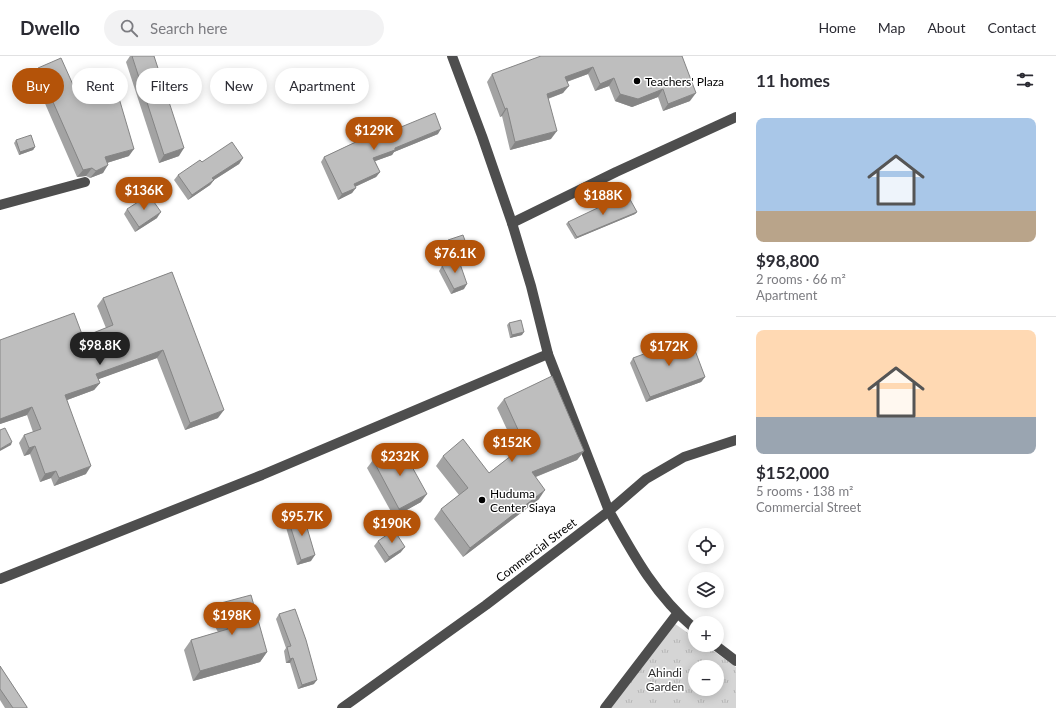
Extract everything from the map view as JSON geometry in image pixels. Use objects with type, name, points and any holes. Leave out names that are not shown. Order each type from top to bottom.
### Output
[{"type":"street","points":[[452,56],[512,223],[531,286],[548,354],[609,511],[654,587],[677,614],[688,623]]},
{"type":"street","points":[[512,223],[736,116]]},
{"type":"street","points":[[0,204],[85,182]]},
{"type":"street","points":[[0,579],[262,475],[548,354]]},
{"type":"street","name":"Commercial Street","points":[[342,708],[486,605],[609,511],[646,479],[684,457],[736,440]]},
{"type":"street","points":[[605,708],[677,614]]},
{"type":"street","points":[[724,652],[736,661]]},
{"type":"green space","name":"Ahindi Garden","points":[[671,621],[688,633],[688,652],[715,652],[736,667],[736,708],[605,708]]},
{"type":"building","points":[[132,56],[154,56],[158,68],[136,68]]},
{"type":"building","points":[[541,56],[682,56],[696,93],[668,104],[663,89],[638,99],[620,94],[614,78],[600,84],[593,67],[565,77],[569,86],[547,94],[557,131],[515,142],[507,108],[505,109],[492,74]]},
{"type":"building","points":[[61,58],[72,83],[72,104],[121,104],[134,149],[105,157],[108,165],[96,171],[92,168],[83,170],[54,104],[64,104],[64,68],[38,68]]},
{"type":"building","points":[[148,104],[170,104],[184,148],[164,155]]},
{"type":"building","points":[[435,113],[441,129],[395,148],[395,150],[373,158],[380,172],[354,184],[356,188],[342,194],[324,157],[375,133],[372,126],[387,121],[389,132]]},
{"type":"building","points":[[31,135],[35,147],[20,152],[16,140]]},
{"type":"building","points":[[232,142],[243,158],[212,178],[214,180],[192,195],[178,175],[200,160],[202,162]]},
{"type":"building","points":[[627,194],[637,212],[577,237],[568,222]]},
{"type":"building","points":[[149,195],[161,212],[139,227],[127,209]]},
{"type":"building","points":[[463,235],[467,246],[452,252],[448,240]]},
{"type":"building","points":[[458,258],[467,284],[454,289],[442,266]]},
{"type":"building","points":[[172,272],[224,410],[190,423],[163,350],[96,374],[100,383],[65,395],[91,466],[59,478],[56,471],[45,474],[35,446],[29,448],[24,435],[41,429],[32,407],[0,419],[0,340],[74,313],[83,337],[113,325],[103,298]]},
{"type":"building","points":[[521,320],[524,332],[512,335],[509,323]]},
{"type":"building","points":[[690,337],[705,377],[650,397],[633,358]]},
{"type":"building","points":[[552,376],[584,451],[532,472],[545,490],[470,548],[441,509],[468,488],[443,456],[463,439],[489,473],[525,445],[504,399]]},
{"type":"building","points":[[5,428],[12,442],[0,449],[0,430]]},
{"type":"building","points":[[400,445],[427,494],[399,509],[373,460]]},
{"type":"building","points":[[303,514],[315,555],[301,560],[288,519]]},
{"type":"building","points":[[394,530],[405,547],[389,557],[378,541]]},
{"type":"building","points":[[251,595],[267,652],[200,671],[191,640],[228,629],[216,608],[221,603]]},
{"type":"building","points":[[295,609],[306,640],[317,680],[302,685],[293,658],[290,659],[287,647],[291,646],[279,614]]},
{"type":"building","points":[[0,666],[27,708],[13,708],[0,689]]},
{"type":"place","name":"Teachers' Plaza","points":[[637,81]]},
{"type":"place","name":"Huduma Center Siaya","points":[[482,500]]}]
